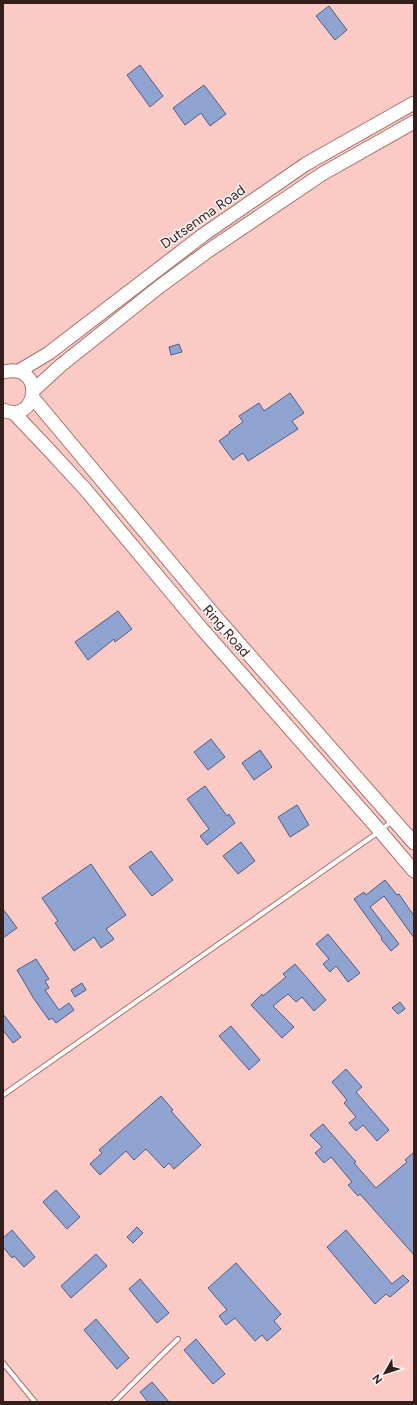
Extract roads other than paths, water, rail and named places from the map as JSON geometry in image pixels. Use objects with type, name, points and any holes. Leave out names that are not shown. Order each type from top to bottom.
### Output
[{"type":"main road","name":"Dutsenma Road","points":[[19,371],[49,353],[203,235],[306,164],[414,103]]},
{"type":"main road","points":[[6,412],[22,411],[28,406],[33,394],[60,366],[159,286],[208,251],[322,174],[414,122]]},
{"type":"main road","points":[[3,372],[11,370],[19,371],[26,375],[32,382],[33,394],[216,617],[414,843]]},
{"type":"main road","name":"Ring Road","points":[[6,412],[50,450],[85,489],[202,629],[414,871]]},
{"type":"lane","points":[[3,1095],[91,1035],[380,831],[393,819]]},
{"type":"lane","points":[[114,1402],[178,1339]]},
{"type":"lane","points":[[3,1363],[35,1402]]}]
